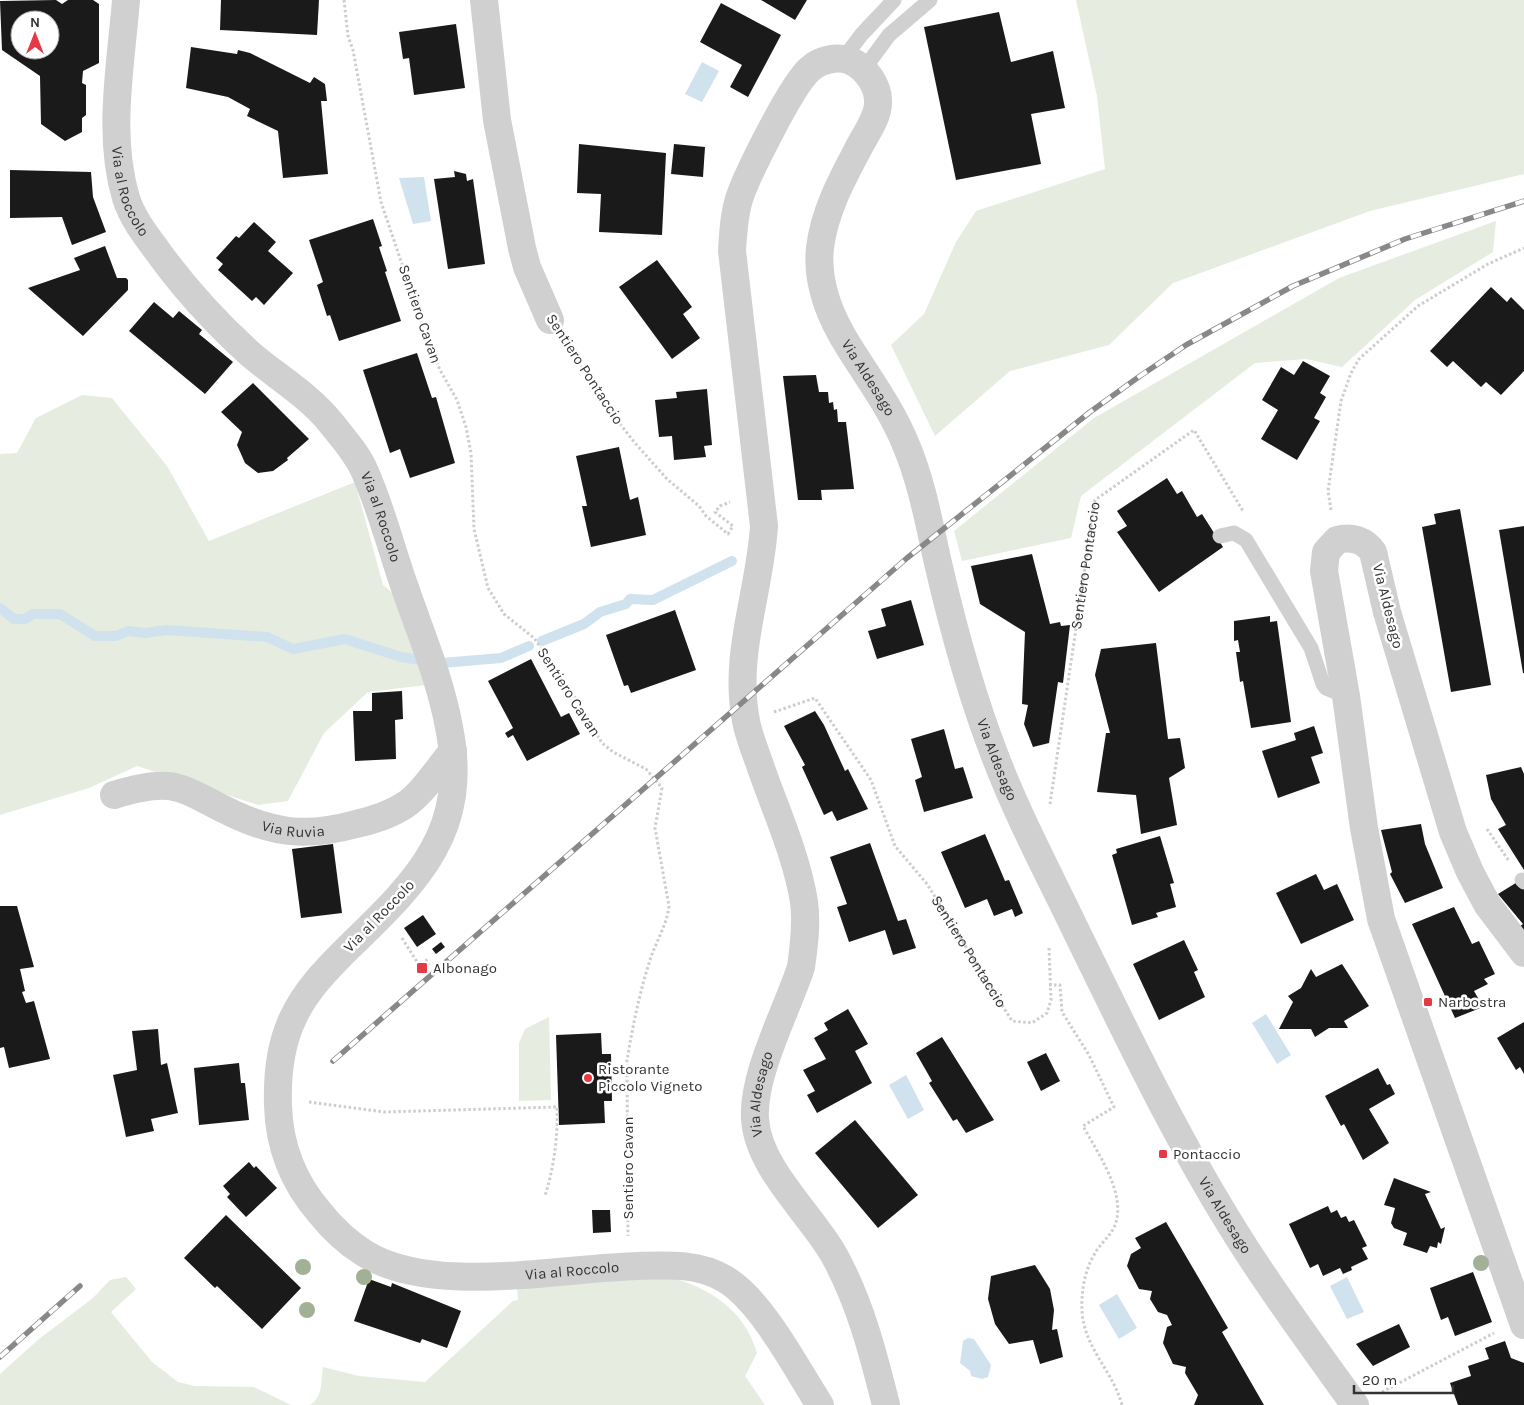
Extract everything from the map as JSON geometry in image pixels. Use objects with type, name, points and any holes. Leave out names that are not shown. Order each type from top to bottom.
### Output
[{"type":"street","name":"Via al Roccolo","points":[[126,0],[116,118],[121,171],[126,198],[137,222],[182,287],[248,352],[326,417],[364,468],[438,681],[453,751],[454,776],[451,803],[445,827],[432,854],[411,885],[329,967],[306,995],[294,1015],[285,1037],[279,1059],[277,1098],[283,1146],[292,1171],[304,1193],[322,1216],[364,1253],[390,1265],[415,1271],[470,1277],[628,1266],[692,1266],[709,1271],[730,1281],[746,1296],[770,1326],[820,1405]]},
{"type":"street","name":"Sentiero Pontaccio","points":[[484,0],[497,120],[522,248],[527,267],[550,320]]},
{"type":"street","name":"Via Aldesago","points":[[886,1405],[870,1341],[845,1276],[824,1238],[771,1165],[762,1146],[755,1119],[755,1104],[764,1068],[795,986],[804,947],[804,903],[791,856],[746,724],[741,686],[742,659],[761,559],[764,526],[732,251],[735,214],[748,179],[798,83],[819,62],[853,64],[874,85],[878,103],[872,122],[842,178],[827,214],[819,252],[821,280],[837,328],[898,427],[924,497],[939,567],[976,705],[996,762],[1140,1062],[1239,1239],[1365,1400]]},
{"type":"street","name":"Via Aldesago","points":[[1336,540],[1358,540],[1369,546],[1373,552],[1387,612],[1453,832],[1470,872],[1487,904],[1524,953]]},
{"type":"street","points":[[1336,540],[1326,552],[1324,571],[1346,696],[1364,828],[1381,919],[1523,1322]]},
{"type":"street","name":"Via Ruvia","points":[[114,796],[144,786],[174,786],[188,790],[239,816],[264,826],[287,832],[328,832],[380,818],[406,804],[417,795],[453,751]]},
{"type":"lane","points":[[853,64],[862,34],[894,0]]},
{"type":"lane","points":[[853,64],[930,0]]},
{"type":"lane","points":[[1220,536],[1234,533],[1246,540],[1311,648],[1323,684],[1326,688],[1346,696]]},
{"type":"path","name":"Sentiero Cavan","points":[[344,0],[348,36],[353,50],[381,202],[428,341],[440,370],[456,400],[466,427],[471,453],[474,529],[488,588],[504,614],[534,638],[567,684],[602,743],[613,752],[646,769],[662,788],[655,828],[668,895],[668,915],[651,957],[627,1060],[628,1266]]},
{"type":"path","points":[[1336,540],[1328,492],[1341,401],[1351,372],[1369,348],[1418,306],[1488,264],[1524,248]]},
{"type":"path","name":"Sentiero Pontaccio","points":[[550,320],[609,410],[634,443],[667,479],[728,534],[733,526],[715,512],[728,502]]},
{"type":"path","name":"Sentiero Pontaccio","points":[[1050,810],[1095,500],[1194,430],[1247,518]]},
{"type":"path","name":"Sentiero Pontaccio","points":[[746,724],[815,698],[871,780],[895,846],[927,884],[1008,1018],[1019,1023],[1038,1021],[1047,1013],[1050,1000]]},
{"type":"path","points":[[1484,825],[1523,881]]},
{"type":"path","points":[[411,954],[419,965],[426,960],[429,965]]},
{"type":"path","points":[[1049,985],[1060,985],[1062,1012],[1089,1055],[1114,1107],[1083,1126],[1110,1175],[1116,1198],[1117,1218],[1114,1228],[1098,1249],[1086,1274],[1083,1286],[1082,1313],[1089,1344],[1118,1392],[1122,1405]]},
{"type":"path","points":[[277,1098],[384,1112],[556,1107],[558,1128],[552,1173],[545,1196]]},
{"type":"path","points":[[1365,1400],[1523,1322]]},
{"type":"shaded area","points":[[1076,0],[1524,0],[1524,174],[1370,211],[1173,283],[1109,345],[1010,371],[935,436],[891,345],[924,314],[956,242],[976,211],[1105,169],[1097,96]]},
{"type":"shaded area","points":[[1496,221],[1493,252],[1415,300],[1342,367],[1306,359],[1255,363],[1081,496],[1071,538],[962,561],[954,531],[1094,418],[1339,278]]},
{"type":"shaded area","points":[[82,395],[112,398],[167,466],[209,541],[355,482],[383,585],[397,597],[426,685],[368,692],[324,733],[288,801],[258,805],[137,766],[89,788],[0,815],[0,454],[17,453],[36,418]]},
{"type":"shaded area","points":[[549,1017],[551,1100],[519,1101],[519,1043],[525,1029]]},
{"type":"shaded area","points":[[126,1277],[136,1289],[111,1312],[152,1362],[178,1382],[195,1386],[254,1387],[291,1405],[0,1405],[0,1374],[39,1339],[93,1298],[110,1280]]},
{"type":"shaded area","points":[[668,1277],[683,1281],[711,1294],[744,1324],[757,1353],[745,1376],[765,1405],[309,1405],[317,1399],[319,1394],[323,1367],[359,1376],[425,1382],[513,1301],[518,1300],[517,1287]]},
{"type":"water","points":[[702,62],[719,71],[702,102],[685,94]]},
{"type":"water","points":[[424,177],[431,221],[413,224],[399,178]]},
{"type":"water","points":[[1266,1014],[1291,1055],[1277,1064],[1252,1023]]},
{"type":"water","points":[[906,1075],[924,1110],[908,1119],[889,1085]]},
{"type":"water","points":[[1347,1277],[1364,1312],[1347,1319],[1330,1286]]},
{"type":"water","points":[[1117,1294],[1137,1328],[1119,1339],[1099,1305]]},
{"type":"water","points":[[968,1338],[974,1339],[991,1365],[988,1377],[982,1379],[971,1376],[970,1371],[960,1363],[963,1341]]},
{"type":"building","points":[[56,0],[62,4],[68,0],[93,0],[99,4],[99,63],[83,71],[82,83],[86,85],[86,115],[82,118],[82,132],[65,141],[41,124],[40,76],[17,60],[60,60],[60,10],[10,10],[10,55],[2,50],[0,1]]},
{"type":"building","points":[[221,0],[319,0],[317,35],[220,30]]},
{"type":"building","points":[[761,0],[807,0],[795,20]]},
{"type":"building","points":[[721,3],[781,35],[748,97],[730,87],[742,65],[700,42]]},
{"type":"building","points":[[999,12],[1011,62],[1053,51],[1065,108],[1031,114],[1041,164],[956,180],[924,27]]},
{"type":"building","points":[[456,24],[465,88],[414,95],[409,58],[403,59],[399,32]]},
{"type":"building","points":[[191,47],[237,54],[238,50],[250,53],[310,83],[314,77],[325,84],[327,101],[321,101],[328,174],[283,178],[278,131],[247,116],[250,109],[228,97],[186,88]]},
{"type":"building","points":[[579,144],[666,153],[662,235],[599,232],[601,194],[577,193]]},
{"type":"building","points":[[674,144],[705,147],[703,177],[671,174]]},
{"type":"building","points":[[10,170],[91,172],[93,197],[106,232],[72,245],[62,217],[10,218]]},
{"type":"building","points":[[454,171],[466,174],[467,181],[473,179],[485,264],[448,269],[434,179],[455,177]]},
{"type":"building","points":[[373,219],[382,246],[379,247],[387,271],[385,272],[401,321],[339,341],[330,315],[327,316],[317,285],[323,282],[309,240]]},
{"type":"building","points":[[254,222],[276,242],[268,251],[293,273],[264,305],[256,297],[252,301],[218,270],[223,264],[216,258],[236,236],[239,238]]},
{"type":"building","points":[[105,246],[117,278],[126,278],[128,280],[128,290],[83,336],[28,288],[80,270],[74,258]]},
{"type":"building","points":[[657,260],[692,307],[683,314],[700,338],[672,359],[619,287]]},
{"type":"building","points":[[1491,287],[1507,302],[1511,297],[1524,310],[1524,371],[1501,395],[1486,382],[1481,387],[1453,361],[1447,367],[1430,351]]},
{"type":"building","points":[[154,302],[173,318],[179,311],[202,330],[199,334],[233,362],[205,394],[129,331]]},
{"type":"building","points":[[417,353],[432,398],[436,397],[455,463],[410,478],[400,449],[390,453],[363,370]]},
{"type":"building","points":[[1303,361],[1330,376],[1320,393],[1326,397],[1314,418],[1320,421],[1297,460],[1261,439],[1278,410],[1262,400],[1281,367],[1294,375]]},
{"type":"building","points":[[816,375],[819,392],[828,392],[829,403],[833,402],[834,410],[837,409],[838,422],[846,422],[854,489],[821,490],[822,500],[798,500],[783,376]]},
{"type":"building","points":[[253,383],[309,439],[287,458],[288,460],[273,471],[258,473],[245,463],[237,445],[242,432],[221,412]]},
{"type":"building","points":[[707,389],[712,445],[704,446],[706,457],[674,460],[672,436],[659,437],[655,400],[677,398],[676,392]]},
{"type":"building","points":[[619,447],[630,500],[638,497],[646,535],[591,547],[582,506],[587,506],[576,456]]},
{"type":"building","points":[[1167,478],[1177,494],[1182,491],[1197,517],[1202,514],[1223,547],[1159,592],[1117,532],[1127,526],[1117,511]]},
{"type":"building","points":[[1460,509],[1491,685],[1451,692],[1422,527],[1436,524],[1434,514]]},
{"type":"building","points":[[1524,526],[1524,673],[1523,673],[1499,530]]},
{"type":"building","points":[[1032,554],[1050,624],[1060,622],[1061,626],[1070,625],[1063,683],[1058,682],[1049,743],[1033,747],[1024,724],[1028,705],[1022,704],[1025,632],[980,604],[971,566]]},
{"type":"building","points":[[911,600],[924,645],[877,659],[868,631],[886,626],[881,609]]},
{"type":"building","points":[[675,610],[696,670],[631,693],[628,685],[624,686],[606,635]]},
{"type":"building","points":[[1270,616],[1270,622],[1277,621],[1291,722],[1251,728],[1243,681],[1240,682],[1236,652],[1240,652],[1238,640],[1234,641],[1234,621]]},
{"type":"building","points":[[1156,643],[1168,739],[1180,738],[1185,768],[1169,778],[1177,825],[1141,834],[1136,795],[1097,792],[1106,733],[1110,733],[1095,675],[1101,649]]},
{"type":"building","points":[[531,659],[561,717],[569,713],[580,734],[527,761],[513,735],[508,738],[505,733],[513,728],[488,681]]},
{"type":"building","points":[[402,691],[403,719],[395,720],[396,759],[355,761],[353,711],[372,711],[372,693]]},
{"type":"building","points":[[815,711],[824,725],[845,771],[848,769],[868,809],[837,821],[832,811],[824,815],[802,767],[805,765],[784,726]]},
{"type":"building","points":[[1314,726],[1323,753],[1311,757],[1320,783],[1278,798],[1262,751],[1296,740],[1294,733]]},
{"type":"building","points":[[944,729],[955,769],[963,767],[973,798],[924,812],[915,780],[922,777],[911,739]]},
{"type":"building","points":[[1521,767],[1524,774],[1524,870],[1498,829],[1506,825],[1491,799],[1486,775]]},
{"type":"building","points":[[1421,824],[1425,844],[1443,888],[1405,903],[1390,874],[1392,872],[1381,830]]},
{"type":"building","points":[[985,834],[1005,881],[1009,880],[1023,913],[1015,917],[1012,909],[994,916],[987,899],[965,908],[941,852]]},
{"type":"building","points":[[1160,836],[1174,883],[1170,884],[1176,907],[1156,913],[1158,917],[1132,925],[1112,855],[1117,853],[1116,849]]},
{"type":"building","points":[[870,843],[898,921],[906,919],[916,948],[893,955],[885,930],[849,942],[837,907],[847,904],[830,857]]},
{"type":"building","points":[[333,844],[342,913],[301,918],[292,849]]},
{"type":"building","points":[[1316,874],[1324,890],[1337,884],[1354,920],[1301,944],[1276,893]]},
{"type":"building","points":[[1519,881],[1524,887],[1524,934],[1519,927],[1523,924],[1498,894]]},
{"type":"building","points":[[0,906],[17,906],[34,967],[20,969],[25,991],[22,992],[26,1003],[34,1001],[50,1059],[9,1068],[4,1047],[0,1048]]},
{"type":"building","points":[[1454,907],[1472,944],[1479,941],[1495,974],[1484,979],[1488,984],[1474,991],[1483,1007],[1455,1018],[1412,924]]},
{"type":"building","points":[[423,915],[436,934],[417,947],[404,928]]},
{"type":"building","points":[[1184,940],[1198,970],[1194,972],[1205,997],[1159,1020],[1133,964]]},
{"type":"building","points":[[441,942],[445,947],[436,954],[432,949]]},
{"type":"building","points":[[1342,964],[1369,1006],[1344,1021],[1348,1028],[1329,1028],[1315,1037],[1311,1029],[1279,1029],[1293,1002],[1288,996],[1301,988],[1311,969],[1316,977]]},
{"type":"building","points":[[848,1009],[868,1044],[855,1051],[872,1083],[817,1113],[807,1095],[815,1091],[803,1070],[826,1059],[814,1038],[828,1030],[824,1023]]},
{"type":"building","points":[[1524,1022],[1524,1074],[1520,1067],[1516,1070],[1497,1038]]},
{"type":"building","points":[[158,1029],[161,1065],[167,1063],[178,1113],[151,1119],[154,1131],[126,1137],[113,1075],[137,1070],[132,1031]]},
{"type":"building","points":[[601,1033],[602,1054],[611,1054],[612,1101],[604,1101],[605,1123],[559,1125],[556,1035]]},
{"type":"building","points":[[942,1037],[994,1120],[966,1133],[957,1119],[953,1121],[929,1083],[932,1081],[916,1053]]},
{"type":"building","points":[[1046,1053],[1060,1081],[1041,1091],[1027,1062]]},
{"type":"building","points":[[239,1063],[241,1083],[245,1083],[249,1120],[199,1125],[194,1068]]},
{"type":"building","points":[[1378,1068],[1387,1085],[1390,1084],[1395,1094],[1369,1109],[1389,1143],[1363,1160],[1344,1124],[1341,1126],[1325,1096]]},
{"type":"building","points":[[855,1120],[918,1195],[878,1228],[815,1153]]},
{"type":"building","points":[[249,1162],[254,1168],[256,1166],[277,1188],[246,1217],[227,1197],[230,1194],[223,1186]]},
{"type":"building","points":[[1394,1178],[1431,1192],[1425,1194],[1441,1229],[1445,1227],[1441,1244],[1438,1242],[1437,1248],[1430,1246],[1427,1253],[1403,1245],[1407,1233],[1394,1228],[1391,1223],[1395,1208],[1384,1205]]},
{"type":"building","points":[[1328,1206],[1331,1213],[1337,1210],[1341,1218],[1346,1216],[1349,1222],[1354,1220],[1367,1246],[1362,1248],[1368,1259],[1351,1267],[1352,1270],[1343,1274],[1340,1268],[1323,1276],[1318,1264],[1310,1268],[1289,1224]]},
{"type":"building","points":[[592,1210],[610,1210],[611,1232],[593,1233]]},
{"type":"building","points":[[226,1215],[301,1288],[262,1329],[217,1286],[215,1288],[184,1258]]},
{"type":"building","points":[[1166,1222],[1228,1328],[1222,1332],[1264,1405],[1194,1405],[1198,1395],[1185,1373],[1186,1367],[1173,1364],[1163,1343],[1167,1327],[1172,1325],[1167,1315],[1158,1312],[1150,1299],[1152,1291],[1139,1289],[1127,1266],[1131,1254],[1141,1248],[1135,1238]]},
{"type":"building","points":[[1035,1265],[1050,1289],[1054,1310],[1052,1330],[1057,1329],[1063,1357],[1040,1364],[1033,1340],[1009,1344],[995,1324],[988,1299],[991,1276]]},
{"type":"building","points":[[1473,1272],[1492,1322],[1455,1336],[1448,1317],[1441,1320],[1430,1288]]},
{"type":"building","points":[[369,1279],[391,1287],[392,1283],[461,1311],[447,1348],[422,1339],[420,1343],[354,1321]]},
{"type":"building","points":[[1399,1324],[1410,1347],[1373,1366],[1356,1344]]},
{"type":"building","points":[[1505,1341],[1511,1358],[1524,1363],[1524,1405],[1458,1405],[1450,1383],[1471,1376],[1468,1366],[1489,1359],[1485,1348]]},
{"type":"waterway","points":[[542,641],[584,624],[600,612],[626,604],[630,599],[653,600],[732,561]]},
{"type":"waterway","points":[[0,608],[14,619],[25,619],[33,614],[60,614],[95,636],[116,636],[128,631],[145,633],[166,630],[267,637],[293,649],[345,639],[401,657],[442,663],[501,658],[529,646]]},
{"type":"railway","points":[[333,1061],[907,558],[1090,412],[1186,345],[1293,286],[1405,239],[1524,201]]},
{"type":"railway","points":[[0,1357],[80,1286]]},
{"type":"place","name":"Albonago","points":[[422,968]]},
{"type":"place","name":"Narbostra","points":[[1428,1002]]},
{"type":"place","name":"Ristorante Piccolo Vigneto","points":[[588,1078]]},
{"type":"place","name":"Pontaccio","points":[[1163,1154]]}]
